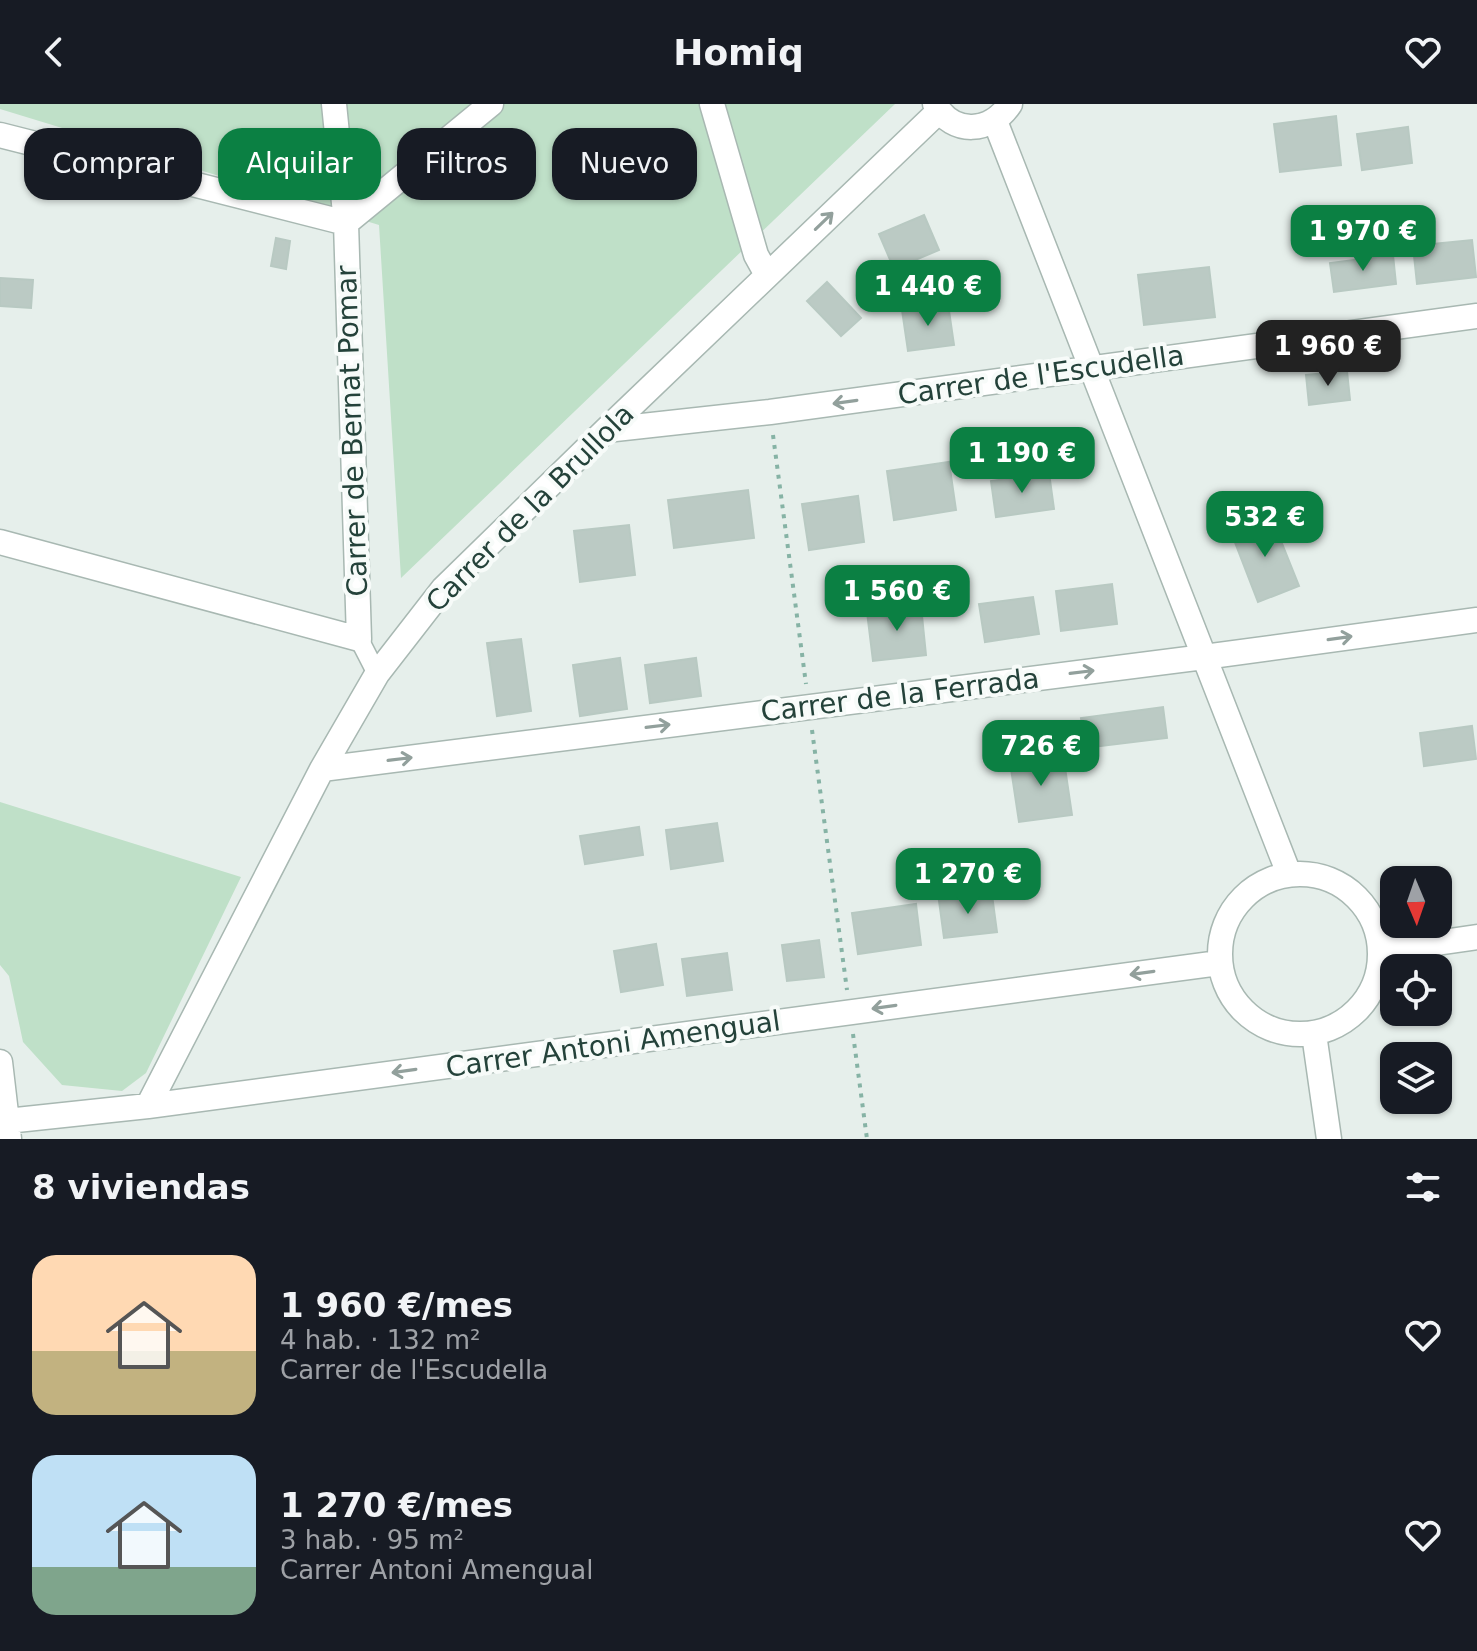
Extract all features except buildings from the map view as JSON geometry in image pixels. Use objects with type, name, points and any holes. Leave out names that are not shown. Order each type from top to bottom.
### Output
[{"type":"street","name":"Carrer de Bernat Pomar","points":[[334,104],[346,223],[359,639]]},
{"type":"street","points":[[0,135],[346,223],[491,104]]},
{"type":"street","points":[[712,104],[756,255],[767,275]]},
{"type":"street","points":[[937,108],[948,120],[971,127],[984,126],[1002,112],[1091,367],[1289,874]]},
{"type":"street","name":"Carrer de la Brullola","points":[[148,1106],[322,769],[377,674],[443,589],[937,108]]},
{"type":"street","name":"Carrer de l'Escudella","points":[[606,430],[770,412],[1477,316]]},
{"type":"street","points":[[0,542],[359,639],[377,674]]},
{"type":"street","name":"Carrer de la Ferrada","points":[[322,769],[1477,620]]},
{"type":"street","points":[[1289,874],[1316,875],[1341,884],[1362,902],[1375,925],[1381,951],[1378,974],[1370,995],[1355,1014],[1336,1027],[1314,1034],[1288,1034],[1262,1026],[1241,1010],[1226,988],[1219,963],[1220,938],[1229,915],[1244,895],[1265,881],[1289,874]]},
{"type":"street","points":[[1381,951],[1477,937]]},
{"type":"street","name":"Carrer Antoni Amengual","points":[[8,1130],[148,1106],[1219,963]]},
{"type":"street","points":[[1314,1034],[1329,1139]]},
{"type":"street","points":[[0,1062],[8,1130]]},
{"type":"path","points":[[771,425],[807,687]]},
{"type":"path","points":[[812,730],[848,997]]},
{"type":"path","points":[[852,1030],[867,1139]]},
{"type":"green space","points":[[0,104],[895,104],[401,578],[379,225],[297,200],[381,200],[381,128],[218,128],[218,176],[202,171],[202,128],[62,128],[0,109]]},
{"type":"green space","points":[[0,802],[241,877],[146,1073],[122,1091],[62,1085],[23,1042],[9,976],[0,965]]}]
